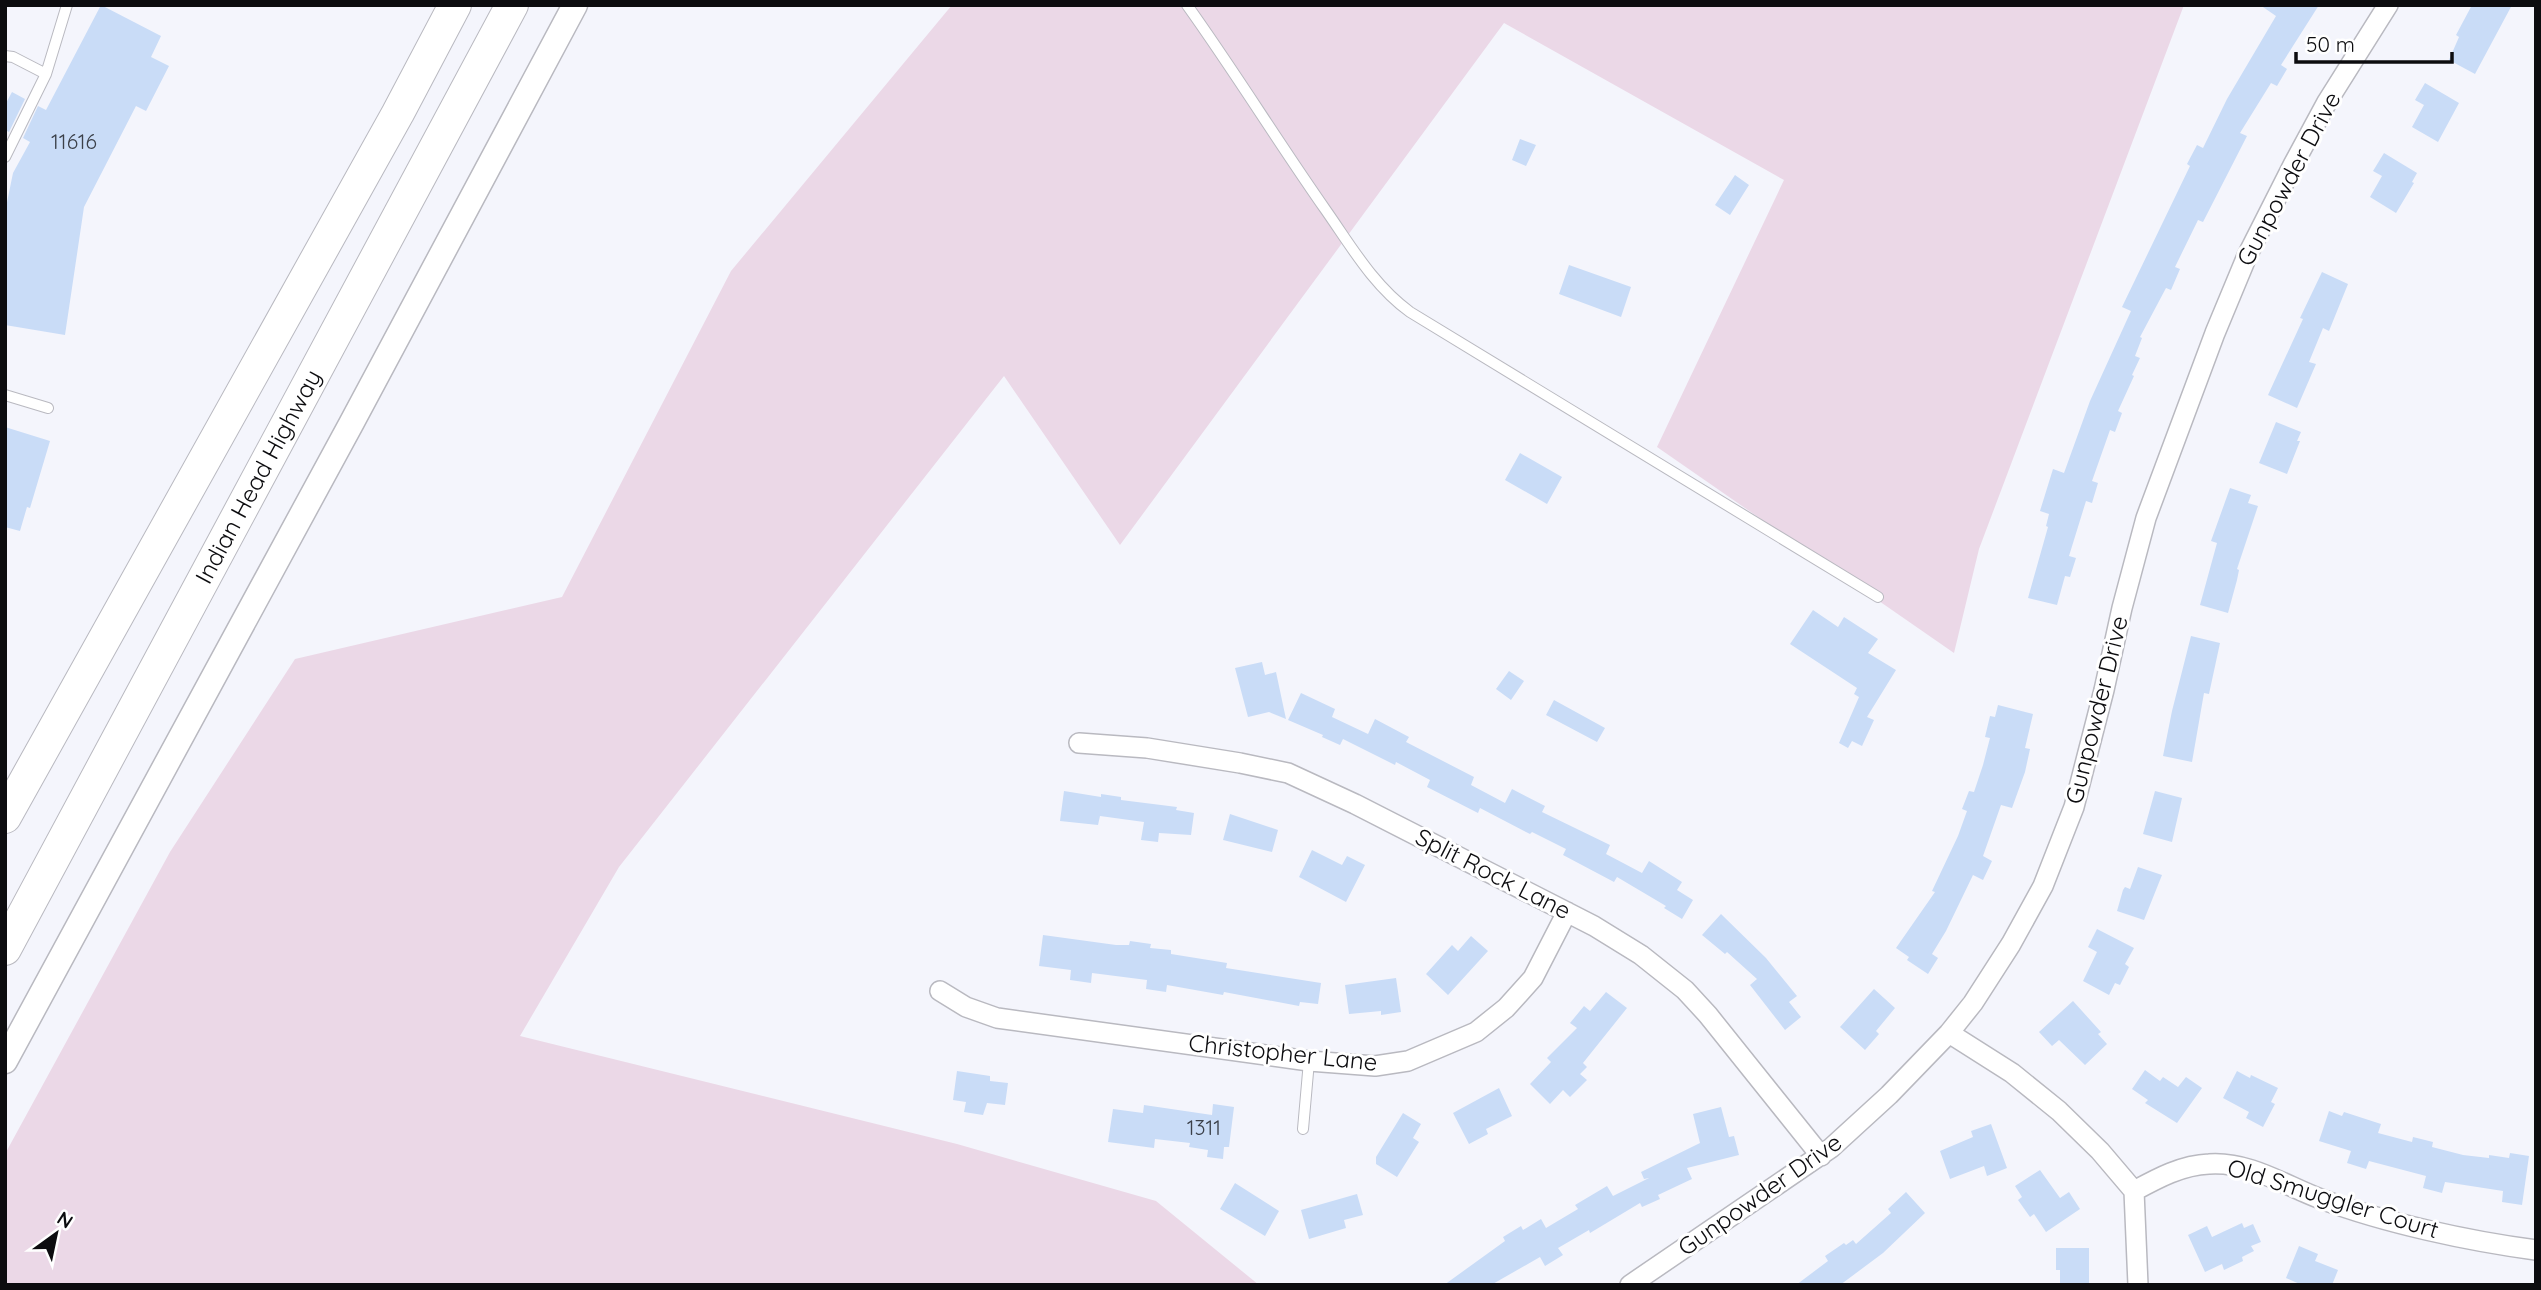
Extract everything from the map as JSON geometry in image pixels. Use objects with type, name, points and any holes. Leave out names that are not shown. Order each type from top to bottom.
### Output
[{"type":"highway","points":[[5,817],[391,125],[455,5]]},
{"type":"highway","name":"Indian Head Highway","points":[[5,949],[512,5]]},
{"type":"street","points":[[5,1061],[365,399],[575,5]]},
{"type":"street","name":"Gunpowder Drive","points":[[1630,1285],[1821,1157],[1889,1095],[1949,1033],[1973,1003],[2011,944],[2043,886],[2074,807],[2146,518],[2195,383],[2247,256],[2327,102],[2388,5]]},
{"type":"street","name":"Split Rock Lane","points":[[1079,743],[1147,748],[1240,763],[1287,774],[1356,804],[1567,912],[1641,956],[1685,990],[1709,1015],[1821,1157]]},
{"type":"street","name":"Christopher Lane","points":[[940,990],[966,1007],[997,1018],[1309,1061],[1375,1066],[1408,1062],[1476,1032],[1507,1008],[1533,978],[1567,912]]},
{"type":"street","points":[[1949,1033],[2012,1073],[2059,1111],[2100,1151],[2134,1191],[2138,1285]]},
{"type":"street","name":"Old Smuggler Court","points":[[2134,1191],[2184,1168],[2211,1163],[2234,1166],[2321,1199],[2369,1213],[2463,1237],[2536,1250]]},
{"type":"lane","points":[[5,157],[46,74],[67,5]]},
{"type":"lane","points":[[1187,5],[1233,69],[1307,184],[1373,279],[1390,297],[1410,312],[1878,597]]},
{"type":"lane","points":[[5,56],[13,57],[46,74]]},
{"type":"lane","points":[[5,395],[48,408]]},
{"type":"lane","points":[[1303,1129],[1309,1061]]},
{"type":"shaded area","points":[[952,5],[2184,5],[1979,549],[1954,653],[1657,447],[1784,180],[1504,23],[1120,545],[1004,376],[619,867],[520,1036],[957,1144],[1156,1201],[1259,1285],[5,1285],[5,1154],[170,852],[295,659],[562,597],[731,271]]},
{"type":"building","points":[[101,5],[161,36],[151,57],[169,66],[146,111],[136,106],[84,207],[65,335],[5,325],[5,212],[13,173],[30,142],[23,138],[38,106],[46,110]]},
{"type":"building","points":[[2260,5],[2319,5],[2281,65],[2287,69],[2277,86],[2271,83],[2240,133],[2247,136],[2203,222],[2198,220],[2175,267],[2180,269],[2171,290],[2166,288],[2140,337],[2142,338],[2135,356],[2140,358],[2118,411],[2122,413],[2115,432],[2110,430],[2092,481],[2098,483],[2092,503],[2086,501],[2069,556],[2076,558],[2070,577],[2065,576],[2057,605],[2028,598],[2048,527],[2049,514],[2040,511],[2053,469],[2064,473],[2090,401],[2131,311],[2122,307],[2190,166],[2187,164],[2197,145],[2203,148],[2227,99],[2276,16]]},
{"type":"building","points":[[2472,5],[2512,5],[2475,74],[2449,60],[2459,37],[2456,35]]},
{"type":"building","points":[[2425,83],[2459,103],[2438,142],[2412,127],[2424,105],[2415,100]]},
{"type":"building","points":[[12,92],[25,99],[9,132],[5,130],[5,105]]},
{"type":"building","points":[[1520,139],[1536,145],[1526,166],[1512,160]]},
{"type":"building","points":[[2384,153],[2417,173],[2396,213],[2370,197],[2382,176],[2373,171]]},
{"type":"building","points":[[1735,175],[1749,185],[1730,215],[1715,205]]},
{"type":"building","points":[[1569,265],[1631,287],[1621,317],[1559,294]]},
{"type":"building","points":[[2322,272],[2348,284],[2329,331],[2323,328],[2309,362],[2316,364],[2297,408],[2268,395]]},
{"type":"building","points":[[2276,422],[2301,432],[2287,474],[2259,463]]},
{"type":"building","points":[[5,427],[50,441],[30,508],[27,507],[20,531],[5,527]]},
{"type":"building","points":[[1520,453],[1562,477],[1547,504],[1505,480]]},
{"type":"building","points":[[2230,488],[2251,495],[2248,503],[2258,506],[2237,569],[2237,580],[2228,613],[2200,605],[2217,543],[2211,541]]},
{"type":"building","points":[[1813,610],[1838,627],[1844,617],[1878,639],[1868,653],[1896,670],[1867,717],[1874,720],[1862,746],[1852,741],[1848,748],[1839,743],[1859,697],[1854,694],[1857,688],[1790,644]]},
{"type":"building","points":[[2191,636],[2220,643],[2209,694],[2204,693],[2192,762],[2163,756]]},
{"type":"building","points":[[1262,662],[1265,675],[1276,672],[1286,719],[1269,712],[1248,717],[1235,668]]},
{"type":"building","points":[[1509,671],[1524,681],[1511,700],[1496,689]]},
{"type":"building","points":[[1301,693],[1335,709],[1332,717],[1368,734],[1375,719],[1409,737],[1406,742],[1474,777],[1471,785],[1505,803],[1512,789],[1545,806],[1542,812],[1610,845],[1606,854],[1642,873],[1649,861],[1682,882],[1677,890],[1693,900],[1682,919],[1664,908],[1666,906],[1617,877],[1614,882],[1563,855],[1566,849],[1480,808],[1478,813],[1427,787],[1430,780],[1396,762],[1395,765],[1343,739],[1340,745],[1288,720]]},
{"type":"building","points":[[1554,700],[1605,728],[1597,742],[1546,715]]},
{"type":"building","points":[[1998,705],[2033,714],[2025,748],[2030,749],[2025,772],[2012,808],[2001,805],[1983,856],[1992,861],[1983,880],[1973,875],[1932,954],[1938,958],[1928,974],[1907,960],[1909,957],[1896,948],[1935,892],[1932,891],[1967,811],[1962,809],[1969,791],[1974,792],[1990,738],[1985,737],[1990,716],[1995,717]]},
{"type":"building","points":[[1064,791],[1101,797],[1101,794],[1121,797],[1121,800],[1177,807],[1176,810],[1194,813],[1191,835],[1159,833],[1158,842],[1141,840],[1144,822],[1100,816],[1098,825],[1060,821]]},
{"type":"building","points":[[2155,791],[2182,798],[2172,842],[2143,834]]},
{"type":"building","points":[[1230,814],[1278,830],[1272,852],[1223,840]]},
{"type":"building","points":[[1312,850],[1342,865],[1347,856],[1365,865],[1346,902],[1299,877]]},
{"type":"building","points":[[2138,867],[2162,875],[2144,920],[2117,911],[2123,890],[2125,887],[2130,889]]},
{"type":"building","points":[[1721,914],[1766,958],[1797,996],[1789,1002],[1801,1017],[1785,1030],[1750,985],[1757,979],[1727,952],[1725,954],[1702,935]]},
{"type":"building","points":[[2097,929],[2134,948],[2125,964],[2129,967],[2120,985],[2115,983],[2109,995],[2083,981],[2097,952],[2088,947]]},
{"type":"building","points":[[1043,935],[1116,945],[1129,945],[1130,941],[1151,944],[1150,948],[1171,950],[1171,954],[1227,963],[1226,968],[1321,983],[1318,1004],[1300,1002],[1299,1006],[1167,985],[1166,992],[1146,989],[1147,980],[1092,973],[1091,983],[1070,980],[1071,970],[1039,966]]},
{"type":"building","points":[[1471,936],[1488,951],[1448,995],[1426,974],[1452,945],[1458,951]]},
{"type":"building","points":[[1396,978],[1401,1012],[1381,1015],[1381,1011],[1349,1014],[1345,985]]},
{"type":"building","points":[[1874,989],[1895,1008],[1865,1050],[1840,1027]]},
{"type":"building","points":[[1606,992],[1627,1008],[1583,1063],[1587,1067],[1580,1074],[1587,1080],[1570,1097],[1563,1090],[1550,1104],[1530,1084],[1551,1062],[1547,1058],[1577,1028],[1570,1023],[1584,1006],[1590,1011]]},
{"type":"building","points":[[2073,1001],[2101,1032],[2098,1034],[2107,1044],[2085,1065],[2059,1040],[2052,1046],[2039,1032]]},
{"type":"building","points":[[2145,1070],[2160,1081],[2163,1077],[2178,1087],[2186,1077],[2202,1088],[2177,1123],[2145,1103],[2148,1100],[2132,1089]]},
{"type":"building","points":[[957,1071],[990,1076],[990,1081],[1008,1083],[1005,1105],[987,1103],[983,1115],[964,1112],[966,1102],[953,1100]]},
{"type":"building","points":[[2237,1071],[2278,1088],[2271,1102],[2275,1104],[2263,1127],[2246,1118],[2249,1112],[2223,1098]]},
{"type":"building","points":[[1499,1088],[1512,1116],[1486,1129],[1488,1134],[1469,1144],[1453,1113]]},
{"type":"building","points":[[1213,1104],[1234,1107],[1229,1147],[1224,1147],[1223,1159],[1207,1157],[1208,1150],[1189,1147],[1190,1143],[1155,1139],[1154,1148],[1108,1142],[1113,1109],[1143,1113],[1144,1105],[1212,1115]]},
{"type":"building","points":[[1721,1107],[1729,1137],[1734,1136],[1739,1155],[1687,1168],[1692,1179],[1658,1195],[1660,1199],[1642,1207],[1640,1203],[1590,1233],[1589,1230],[1558,1248],[1563,1255],[1545,1266],[1540,1257],[1491,1285],[1444,1285],[1505,1241],[1503,1237],[1521,1226],[1523,1230],[1541,1219],[1546,1228],[1578,1209],[1575,1205],[1607,1186],[1613,1196],[1649,1178],[1644,1179],[1641,1172],[1700,1143],[1693,1114]]},
{"type":"building","points":[[2329,1111],[2342,1116],[2344,1112],[2381,1124],[2378,1133],[2412,1142],[2413,1137],[2433,1142],[2432,1147],[2463,1155],[2509,1158],[2510,1153],[2529,1156],[2522,1205],[2502,1202],[2503,1191],[2445,1182],[2442,1193],[2423,1188],[2426,1176],[2369,1161],[2366,1169],[2347,1163],[2351,1151],[2319,1141]]},
{"type":"building","points":[[1403,1113],[1421,1124],[1413,1138],[1419,1142],[1397,1177],[1376,1164],[1376,1157]]},
{"type":"building","points":[[1991,1124],[2007,1168],[1987,1176],[1984,1166],[1950,1179],[1940,1151],[1973,1137],[1971,1131]]},
{"type":"building","points":[[2040,1170],[2060,1198],[2069,1192],[2080,1209],[2046,1232],[2034,1214],[2030,1217],[2018,1200],[2022,1197],[2015,1186]]},
{"type":"building","points":[[1235,1183],[1279,1211],[1265,1236],[1220,1209]]},
{"type":"building","points":[[1906,1192],[1925,1213],[1883,1253],[1840,1285],[1796,1285],[1828,1261],[1825,1256],[1844,1243],[1846,1245],[1853,1240],[1856,1244],[1891,1213],[1888,1209]]},
{"type":"building","points":[[1357,1194],[1363,1215],[1344,1220],[1346,1228],[1309,1239],[1301,1210]]},
{"type":"building","points":[[2242,1223],[2244,1228],[2253,1224],[2261,1242],[2251,1246],[2254,1251],[2242,1257],[2243,1261],[2224,1270],[2222,1264],[2205,1272],[2188,1235],[2207,1226],[2212,1237]]},
{"type":"building","points":[[2299,1246],[2318,1254],[2315,1261],[2338,1270],[2332,1285],[2302,1285],[2286,1278]]},
{"type":"building","points":[[2056,1248],[2089,1248],[2089,1285],[2060,1285],[2060,1270],[2056,1270]]}]
